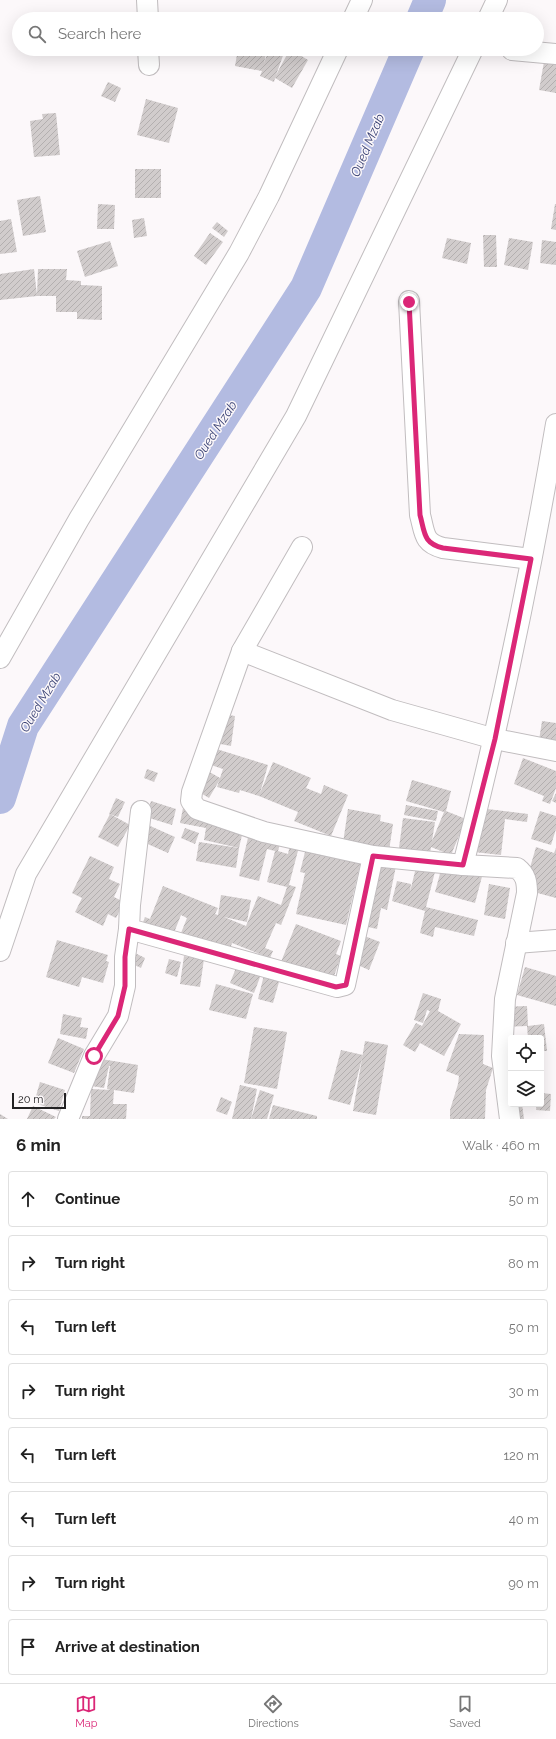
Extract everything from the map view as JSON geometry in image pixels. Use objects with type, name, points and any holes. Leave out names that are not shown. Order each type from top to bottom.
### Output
[{"type":"street","points":[[148,0],[148,12]]},
{"type":"street","points":[[356,12],[362,0]]},
{"type":"street","points":[[491,12],[497,0]]},
{"type":"street","points":[[544,53],[556,54]]},
{"type":"street","points":[[0,658],[79,519],[240,253],[335,56]]},
{"type":"street","points":[[0,951],[26,874],[296,416],[470,56]]},
{"type":"street","points":[[409,302],[420,515],[426,537],[431,545],[443,548],[531,559]]},
{"type":"street","points":[[463,865],[495,739],[531,559],[540,524],[556,424]]},
{"type":"street","points":[[302,547],[242,651],[192,792],[191,801],[197,809],[264,832],[373,856],[463,865],[517,868],[523,873],[527,882],[527,893],[505,999],[502,1056],[510,1119]]},
{"type":"street","points":[[242,651],[392,710],[495,739],[556,751]]},
{"type":"street","points":[[68,1119],[94,1056],[118,1016],[125,986],[125,957],[129,929],[130,905],[142,811]]},
{"type":"street","points":[[129,929],[336,987],[346,985],[373,856]]},
{"type":"street","points":[[516,943],[556,940]]},
{"type":"building","points":[[237,56],[266,56],[264,63],[266,56],[283,56],[276,75],[286,56],[301,56],[308,60],[292,88],[275,78],[274,82],[260,76],[262,71],[235,66]]},
{"type":"building","points":[[545,56],[556,58],[556,93],[539,90]]},
{"type":"building","points":[[108,82],[121,88],[115,102],[101,96]]},
{"type":"building","points":[[146,99],[178,108],[169,143],[137,135]]},
{"type":"building","points":[[56,113],[60,155],[34,157],[30,121],[43,119],[42,114]]},
{"type":"building","points":[[135,169],[161,169],[161,198],[135,198]]},
{"type":"building","points":[[40,196],[46,232],[23,236],[17,200]]},
{"type":"building","points":[[98,204],[115,205],[114,229],[97,229]]},
{"type":"building","points":[[556,204],[556,230],[551,229]]},
{"type":"building","points":[[144,218],[147,236],[134,238],[132,220]]},
{"type":"building","points":[[11,219],[17,252],[0,254],[0,221]]},
{"type":"building","points":[[217,222],[228,231],[224,237],[212,228]]},
{"type":"building","points":[[210,233],[223,242],[206,265],[194,256]]},
{"type":"building","points":[[483,235],[496,235],[497,267],[484,267]]},
{"type":"building","points":[[447,238],[471,243],[467,264],[442,258]]},
{"type":"building","points":[[509,238],[533,242],[528,270],[504,265]]},
{"type":"building","points":[[542,240],[556,242],[556,265],[540,263]]},
{"type":"building","points":[[110,241],[118,266],[85,277],[77,251]]},
{"type":"building","points":[[34,269],[37,295],[38,269],[67,269],[66,280],[81,281],[81,285],[102,286],[102,320],[77,319],[77,312],[56,312],[56,296],[37,296],[0,300],[0,274]]},
{"type":"building","points":[[215,713],[235,716],[231,746],[210,742]]},
{"type":"building","points":[[542,721],[556,723],[556,757],[537,753]]},
{"type":"building","points":[[210,747],[268,765],[260,793],[273,762],[311,778],[306,788],[321,794],[324,785],[348,795],[331,836],[294,821],[298,812],[240,790],[239,793],[217,787],[219,781],[209,798],[194,789],[206,770],[220,778],[223,769],[205,763]]},
{"type":"building","points":[[523,758],[556,771],[556,788],[550,804],[542,801],[544,796],[514,784]]},
{"type":"building","points":[[147,769],[158,773],[154,782],[144,778]]},
{"type":"building","points":[[412,780],[451,791],[446,811],[466,819],[451,855],[431,847],[429,859],[398,855],[403,818],[435,822],[432,841],[444,812],[406,801]]},
{"type":"building","points":[[556,793],[556,803],[552,801]]},
{"type":"building","points":[[116,798],[125,802],[118,817],[109,814]]},
{"type":"building","points":[[151,801],[176,809],[172,825],[146,817]]},
{"type":"building","points":[[406,805],[438,811],[436,821],[404,815]]},
{"type":"building","points":[[183,808],[245,822],[239,848],[204,840],[206,828],[180,823]]},
{"type":"building","points":[[479,808],[528,814],[527,822],[505,819],[501,855],[474,852]]},
{"type":"building","points":[[348,809],[381,815],[380,821],[393,824],[389,851],[343,843]]},
{"type":"building","points":[[540,811],[556,816],[556,829],[551,845],[531,839]]},
{"type":"building","points":[[110,814],[130,825],[118,847],[98,837]]},
{"type":"building","points":[[148,825],[175,837],[168,853],[141,841]]},
{"type":"building","points":[[251,825],[283,833],[278,851],[288,854],[291,840],[300,843],[289,885],[296,887],[281,925],[276,923],[265,948],[273,951],[270,958],[232,943],[229,952],[181,933],[187,918],[181,915],[170,943],[140,930],[145,917],[150,919],[163,886],[218,908],[215,914],[218,915],[221,895],[251,900],[247,922],[224,917],[246,926],[258,896],[281,905],[287,887],[267,882],[275,851],[267,849],[259,881],[239,876]]},
{"type":"building","points":[[185,828],[199,833],[195,844],[181,838]]},
{"type":"building","points":[[308,840],[362,857],[346,925],[296,914],[305,873],[300,872]]},
{"type":"building","points":[[199,842],[239,848],[236,868],[196,861]]},
{"type":"building","points":[[536,847],[554,853],[556,848],[556,898],[534,892],[537,881],[527,878]]},
{"type":"building","points":[[90,856],[114,867],[109,879],[120,884],[114,897],[124,902],[116,918],[108,914],[103,926],[75,912],[82,898],[72,893]]},
{"type":"building","points":[[418,859],[437,864],[426,907],[478,920],[474,936],[435,927],[433,937],[420,933],[425,911],[392,901],[397,881],[411,884],[410,892]]},
{"type":"building","points":[[444,859],[484,869],[475,903],[435,892]]},
{"type":"building","points":[[371,861],[396,866],[387,910],[381,908],[377,929],[359,925]]},
{"type":"building","points":[[489,884],[510,888],[505,919],[484,915]]},
{"type":"building","points":[[296,924],[341,941],[336,954],[341,956],[332,982],[281,962]]},
{"type":"building","points":[[362,935],[380,942],[369,970],[351,962]]},
{"type":"building","points":[[57,940],[108,955],[106,961],[109,962],[103,983],[82,977],[79,987],[46,977]]},
{"type":"building","points":[[127,949],[145,958],[141,968],[122,959]]},
{"type":"building","points":[[184,956],[204,959],[200,987],[180,984]]},
{"type":"building","points":[[169,959],[181,962],[177,977],[165,973]]},
{"type":"building","points":[[238,963],[262,972],[254,993],[230,983]]},
{"type":"building","points":[[525,967],[556,976],[556,1006],[517,995]]},
{"type":"building","points":[[265,971],[281,975],[273,1003],[258,999]]},
{"type":"building","points":[[216,984],[253,994],[246,1019],[209,1010]]},
{"type":"building","points":[[423,993],[441,999],[438,1011],[461,1024],[444,1056],[420,1043],[415,1052],[403,1045],[416,1023],[422,1026],[430,1011],[427,1010],[423,1023],[414,1020]]},
{"type":"building","points":[[527,1006],[528,1026],[544,1024],[547,1051],[544,1051],[544,1035],[528,1035],[527,1026],[503,1027],[502,1007]]},
{"type":"building","points":[[63,1014],[82,1018],[80,1027],[88,1028],[86,1039],[60,1034]]},
{"type":"building","points":[[254,1027],[287,1032],[277,1089],[244,1083]]},
{"type":"building","points":[[459,1034],[484,1035],[483,1064],[493,1068],[486,1090],[485,1119],[450,1119],[450,1110],[459,1076],[446,1071]]},
{"type":"building","points":[[58,1038],[84,1049],[74,1073],[48,1063]]},
{"type":"building","points":[[365,1041],[388,1045],[376,1115],[353,1111]]},
{"type":"building","points":[[341,1050],[363,1055],[350,1105],[328,1099]]},
{"type":"building","points":[[101,1059],[138,1065],[134,1093],[114,1090],[113,1104],[127,1104],[126,1119],[82,1119],[82,1116],[90,1116],[91,1089],[111,1090],[107,1089],[110,1066],[104,1088],[85,1085]]},
{"type":"building","points":[[40,1082],[65,1090],[59,1111],[34,1103]]},
{"type":"building","points":[[240,1085],[257,1089],[251,1119],[232,1119]]},
{"type":"building","points":[[260,1090],[274,1095],[267,1119],[251,1119]]},
{"type":"building","points":[[544,1093],[551,1094],[550,1111],[536,1110],[536,1107],[544,1107]]},
{"type":"building","points":[[221,1097],[232,1102],[227,1115],[216,1111]]},
{"type":"building","points":[[273,1105],[317,1116],[317,1119],[269,1119]]},
{"type":"building","points":[[33,1106],[56,1117],[54,1119],[27,1119]]},
{"type":"building","points":[[511,1107],[522,1107],[524,1119],[510,1119]]},
{"type":"building","points":[[0,1114],[8,1119],[0,1119]]},
{"type":"waterway","name":"Oued Mzab","points":[[425,12],[430,0]]},
{"type":"waterway","name":"Oued Mzab","points":[[0,798],[23,726],[306,288],[406,56]]},
{"type":"route","points":[[94,1056],[118,1016],[125,986],[125,957],[129,929],[330,984],[336,987],[346,985],[373,856],[463,865],[495,739],[531,559],[443,548],[431,545],[426,537],[420,515],[409,302]]}]
